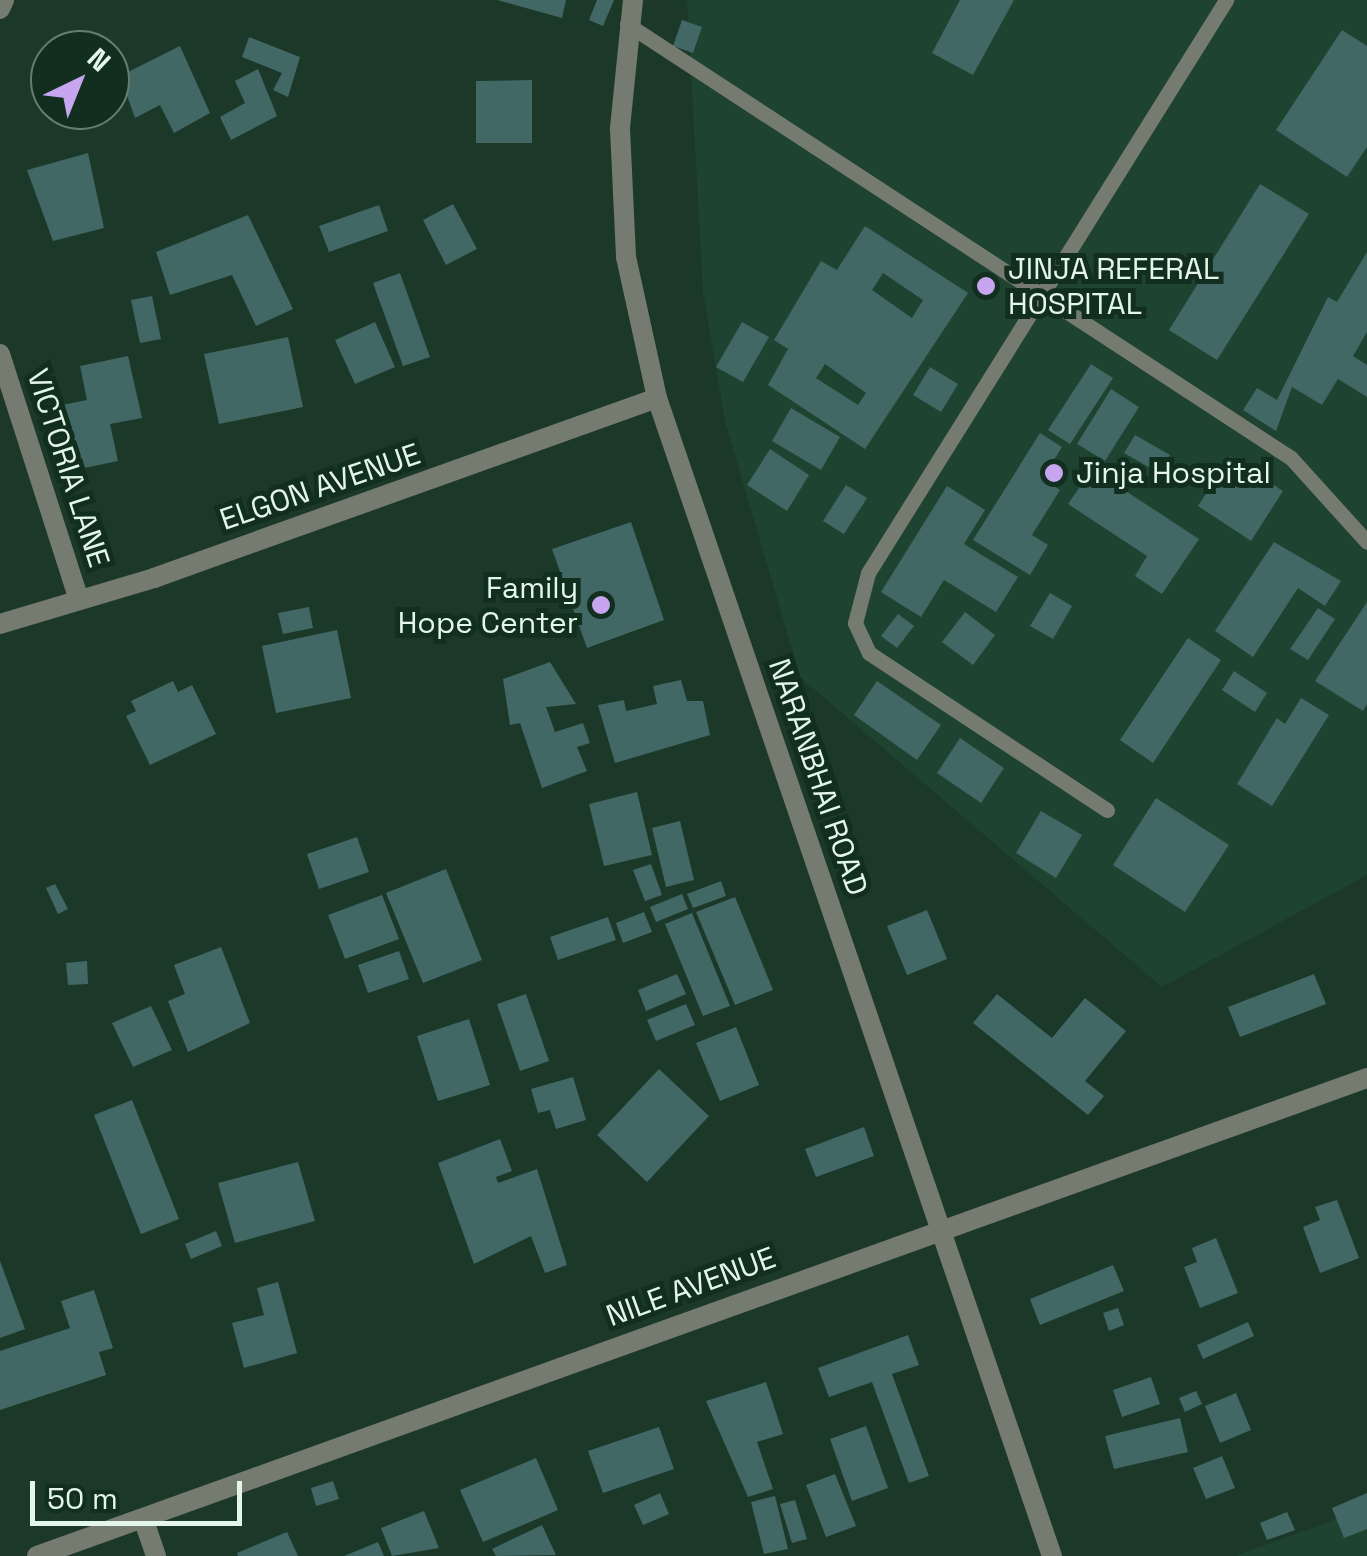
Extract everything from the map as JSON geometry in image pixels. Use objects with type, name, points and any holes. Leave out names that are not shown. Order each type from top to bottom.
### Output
[{"type":"street","points":[[0,9],[4,0]]},
{"type":"street","name":"NARANBHAI ROAD","points":[[633,0],[627,24],[620,129],[626,257],[657,398],[1052,1556]]},
{"type":"street","name":"VICTORIA LANE","points":[[0,354],[79,600]]},
{"type":"street","name":"ELGON AVENUE","points":[[0,624],[79,600],[657,398]]},
{"type":"street","name":"NILE AVENUE","points":[[37,1556],[144,1521],[940,1227],[1367,1078]]},
{"type":"street","points":[[144,1521],[156,1556]]},
{"type":"lane","points":[[1107,810],[868,653],[855,623],[868,573],[1226,0]]},
{"type":"lane","points":[[627,24],[1038,297],[1290,458],[1367,542]]},
{"type":"shaded area","name":"Jinja Hospital","points":[[687,0],[1367,0],[1367,875],[1162,987],[800,677],[725,421],[703,292]]},
{"type":"shaded area","points":[[1367,1508],[1367,1556],[1235,1556]]},
{"type":"building","points":[[497,0],[566,0],[562,18]]},
{"type":"building","points":[[597,0],[614,0],[603,26],[589,20]]},
{"type":"building","points":[[960,0],[1014,0],[973,75],[932,53]]},
{"type":"building","points":[[682,20],[702,27],[693,53],[673,46]]},
{"type":"building","points":[[1342,30],[1367,46],[1367,147],[1347,177],[1276,130]]},
{"type":"building","points":[[249,37],[300,57],[288,97],[273,90],[282,73],[242,57]]},
{"type":"building","points":[[180,46],[210,113],[174,133],[160,105],[135,118],[130,104],[130,71]]},
{"type":"building","points":[[258,69],[277,116],[231,140],[220,117],[245,103],[235,81]]},
{"type":"building","points":[[532,80],[532,143],[476,143],[476,81]]},
{"type":"building","points":[[88,153],[104,228],[53,241],[27,170]]},
{"type":"building","points":[[1260,184],[1309,214],[1217,360],[1169,330]]},
{"type":"building","points":[[453,204],[477,249],[446,265],[423,220]]},
{"type":"building","points":[[379,205],[388,231],[329,252],[319,226]]},
{"type":"building","points":[[248,215],[293,309],[256,326],[232,275],[170,295],[156,252]]},
{"type":"building","points":[[865,226],[968,293],[865,449],[768,385],[788,349],[774,340],[821,261],[837,270]],"holes":[[[883,273],[923,300],[912,318],[872,290]],[[825,364],[866,393],[858,405],[816,378]]]},
{"type":"building","points":[[1367,252],[1367,332],[1353,356],[1367,365],[1367,397],[1338,379],[1322,405],[1292,387],[1276,431],[1243,410],[1257,388],[1277,400],[1328,297],[1337,302]]},
{"type":"building","points":[[400,273],[430,357],[403,366],[373,283]]},
{"type":"building","points":[[152,296],[161,339],[140,343],[131,300]]},
{"type":"building","points":[[375,322],[395,367],[355,384],[335,340]]},
{"type":"building","points":[[742,322],[769,337],[743,382],[716,367]]},
{"type":"building","points":[[288,337],[303,407],[219,424],[204,354]]},
{"type":"building","points":[[128,356],[142,418],[110,424],[118,461],[75,470],[62,405],[87,400],[80,366]]},
{"type":"building","points":[[1091,364],[1113,378],[1070,444],[1048,430]]},
{"type":"building","points":[[930,367],[958,384],[941,412],[913,395]]},
{"type":"building","points":[[1111,389],[1139,407],[1105,461],[1077,444]]},
{"type":"building","points":[[791,408],[840,437],[821,470],[772,441]]},
{"type":"building","points":[[1040,433],[1062,447],[1042,479],[1060,490],[1032,535],[1048,545],[1030,575],[973,540]]},
{"type":"building","points":[[1135,435],[1170,455],[1159,473],[1124,453]]},
{"type":"building","points":[[770,449],[809,475],[787,511],[747,485]]},
{"type":"building","points":[[1230,456],[1283,491],[1251,541],[1198,506]]},
{"type":"building","points":[[1092,469],[1199,539],[1162,594],[1135,576],[1147,556],[1068,504]]},
{"type":"building","points":[[846,485],[867,498],[844,534],[823,521]]},
{"type":"building","points":[[947,486],[985,510],[964,544],[1018,577],[996,612],[944,580],[921,617],[881,592]]},
{"type":"building","points":[[631,522],[664,620],[587,648],[552,549]]},
{"type":"building","points":[[1274,542],[1341,581],[1325,606],[1298,588],[1253,657],[1215,631]]},
{"type":"building","points":[[1050,593],[1072,606],[1053,639],[1030,626]]},
{"type":"building","points":[[1367,602],[1367,704],[1363,711],[1315,681]]},
{"type":"building","points":[[309,607],[313,628],[283,634],[278,613]]},
{"type":"building","points":[[1318,608],[1335,619],[1308,660],[1290,649]]},
{"type":"building","points":[[965,612],[995,635],[973,665],[942,642]]},
{"type":"building","points":[[898,614],[914,626],[897,648],[881,636]]},
{"type":"building","points":[[337,630],[351,698],[276,713],[262,646]]},
{"type":"building","points":[[1188,638],[1221,660],[1153,763],[1120,740]]},
{"type":"building","points":[[550,662],[576,704],[546,707],[555,732],[583,723],[590,743],[577,747],[587,771],[542,788],[520,723],[510,725],[503,679]]},
{"type":"building","points":[[1234,671],[1267,693],[1255,712],[1222,690]]},
{"type":"building","points":[[681,680],[687,701],[703,701],[710,735],[615,763],[598,705],[624,700],[626,711],[657,704],[653,686]]},
{"type":"building","points":[[173,681],[178,692],[192,685],[216,734],[150,765],[126,716],[136,711],[131,701]]},
{"type":"building","points":[[877,681],[941,725],[917,760],[854,715]]},
{"type":"building","points":[[1301,698],[1329,715],[1272,806],[1237,784],[1277,718],[1285,724]]},
{"type":"building","points":[[960,738],[1004,768],[981,803],[937,773]]},
{"type":"building","points":[[637,792],[652,855],[604,866],[589,804]]},
{"type":"building","points":[[1156,798],[1229,845],[1185,912],[1113,865]]},
{"type":"building","points":[[1041,811],[1082,835],[1056,878],[1016,853]]},
{"type":"building","points":[[680,821],[694,880],[666,887],[652,828]]},
{"type":"building","points":[[357,837],[369,872],[319,889],[307,854]]},
{"type":"building","points":[[651,864],[662,895],[645,901],[633,870]]},
{"type":"building","points":[[446,869],[482,960],[423,983],[386,893]]},
{"type":"building","points":[[721,881],[726,896],[693,908],[687,894]]},
{"type":"building","points":[[55,884],[68,909],[58,914],[46,888]]},
{"type":"building","points":[[682,894],[688,909],[656,922],[650,907]]},
{"type":"building","points":[[382,895],[399,939],[345,959],[328,915]]},
{"type":"building","points":[[735,897],[773,990],[735,1005],[696,912]]},
{"type":"building","points":[[927,910],[947,959],[907,975],[887,926]]},
{"type":"building","points":[[644,912],[652,932],[623,943],[616,923]]},
{"type":"building","points":[[692,913],[730,1006],[703,1016],[665,924]]},
{"type":"building","points":[[608,917],[616,940],[558,960],[550,937]]},
{"type":"building","points":[[221,947],[250,1023],[188,1052],[168,1001],[185,994],[174,965]]},
{"type":"building","points":[[399,951],[409,979],[368,993],[358,965]]},
{"type":"building","points":[[87,961],[88,984],[68,985],[66,963]]},
{"type":"building","points":[[677,974],[686,994],[646,1011],[638,990]]},
{"type":"building","points":[[1314,974],[1326,1004],[1240,1037],[1228,1007]]},
{"type":"building","points":[[526,994],[549,1061],[520,1071],[497,1004]]},
{"type":"building","points":[[997,994],[1052,1038],[1085,998],[1126,1031],[1085,1081],[1104,1096],[1088,1115],[973,1023]]},
{"type":"building","points":[[686,1004],[695,1025],[656,1041],[647,1020]]},
{"type":"building","points":[[151,1006],[172,1050],[133,1067],[112,1023]]},
{"type":"building","points":[[469,1019],[490,1085],[438,1101],[417,1036]]},
{"type":"building","points":[[736,1027],[759,1085],[720,1101],[696,1043]]},
{"type":"building","points":[[659,1069],[709,1116],[647,1182],[597,1135]]},
{"type":"building","points":[[573,1077],[586,1120],[556,1129],[550,1110],[538,1113],[531,1089]]},
{"type":"building","points":[[132,1100],[179,1219],[141,1234],[94,1115]]},
{"type":"building","points":[[864,1127],[874,1156],[816,1177],[805,1149]]},
{"type":"building","points":[[500,1139],[512,1171],[496,1177],[498,1183],[537,1169],[567,1265],[545,1273],[531,1236],[474,1264],[438,1163]]},
{"type":"building","points":[[298,1162],[315,1221],[235,1243],[218,1183]]},
{"type":"building","points":[[1337,1200],[1359,1258],[1320,1273],[1303,1227],[1320,1220],[1315,1207]]},
{"type":"building","points":[[216,1231],[222,1246],[191,1259],[185,1244]]},
{"type":"building","points":[[1216,1238],[1238,1293],[1200,1308],[1184,1267],[1197,1262],[1192,1248]]},
{"type":"building","points":[[0,1261],[25,1329],[0,1338]]},
{"type":"building","points":[[1113,1265],[1124,1291],[1040,1325],[1030,1299]]},
{"type":"building","points":[[278,1282],[297,1353],[244,1368],[232,1323],[264,1315],[257,1288]]},
{"type":"building","points":[[94,1290],[113,1348],[99,1352],[106,1375],[0,1410],[0,1351],[70,1328],[61,1301]]},
{"type":"building","points":[[1118,1308],[1124,1325],[1109,1331],[1103,1313]]},
{"type":"building","points":[[1248,1322],[1254,1336],[1203,1359],[1197,1345]]},
{"type":"building","points":[[908,1335],[919,1365],[892,1374],[929,1476],[909,1483],[872,1382],[829,1397],[818,1368]]},
{"type":"building","points":[[1151,1377],[1160,1404],[1122,1417],[1113,1390]]},
{"type":"building","points":[[766,1382],[783,1434],[757,1442],[773,1489],[748,1497],[706,1401]]},
{"type":"building","points":[[1196,1391],[1202,1404],[1185,1412],[1179,1398]]},
{"type":"building","points":[[1236,1393],[1251,1430],[1220,1443],[1205,1406]]},
{"type":"building","points":[[1180,1418],[1188,1452],[1114,1469],[1105,1436]]},
{"type":"building","points":[[866,1426],[888,1488],[852,1501],[830,1439]]},
{"type":"building","points":[[659,1427],[674,1469],[603,1493],[588,1451]]},
{"type":"building","points":[[1222,1456],[1235,1488],[1206,1499],[1193,1468]]},
{"type":"building","points":[[536,1458],[558,1510],[483,1542],[460,1490]]},
{"type":"building","points":[[835,1474],[856,1526],[826,1537],[806,1485]]},
{"type":"building","points":[[333,1481],[339,1499],[316,1506],[311,1488]]},
{"type":"building","points":[[660,1493],[669,1514],[643,1525],[634,1505]]},
{"type":"building","points":[[1367,1493],[1367,1529],[1344,1538],[1332,1508]]},
{"type":"building","points":[[775,1496],[788,1549],[764,1554],[751,1502]]},
{"type":"building","points":[[795,1500],[807,1539],[792,1543],[780,1504]]},
{"type":"building","points":[[424,1511],[439,1548],[392,1556],[381,1528]]},
{"type":"building","points":[[1287,1512],[1295,1530],[1267,1540],[1260,1523]]},
{"type":"building","points":[[542,1525],[556,1555],[496,1556],[492,1549]]},
{"type":"building","points":[[287,1532],[298,1556],[238,1556],[237,1553]]},
{"type":"building","points":[[378,1542],[384,1556],[344,1556]]},
{"type":"place","name":"JINJA REFERAL HOSPITAL","points":[[986,286]]},
{"type":"place","name":"Jinja Hospital","points":[[1054,473]]},
{"type":"place","name":"Family Hope Center","points":[[601,605]]}]
